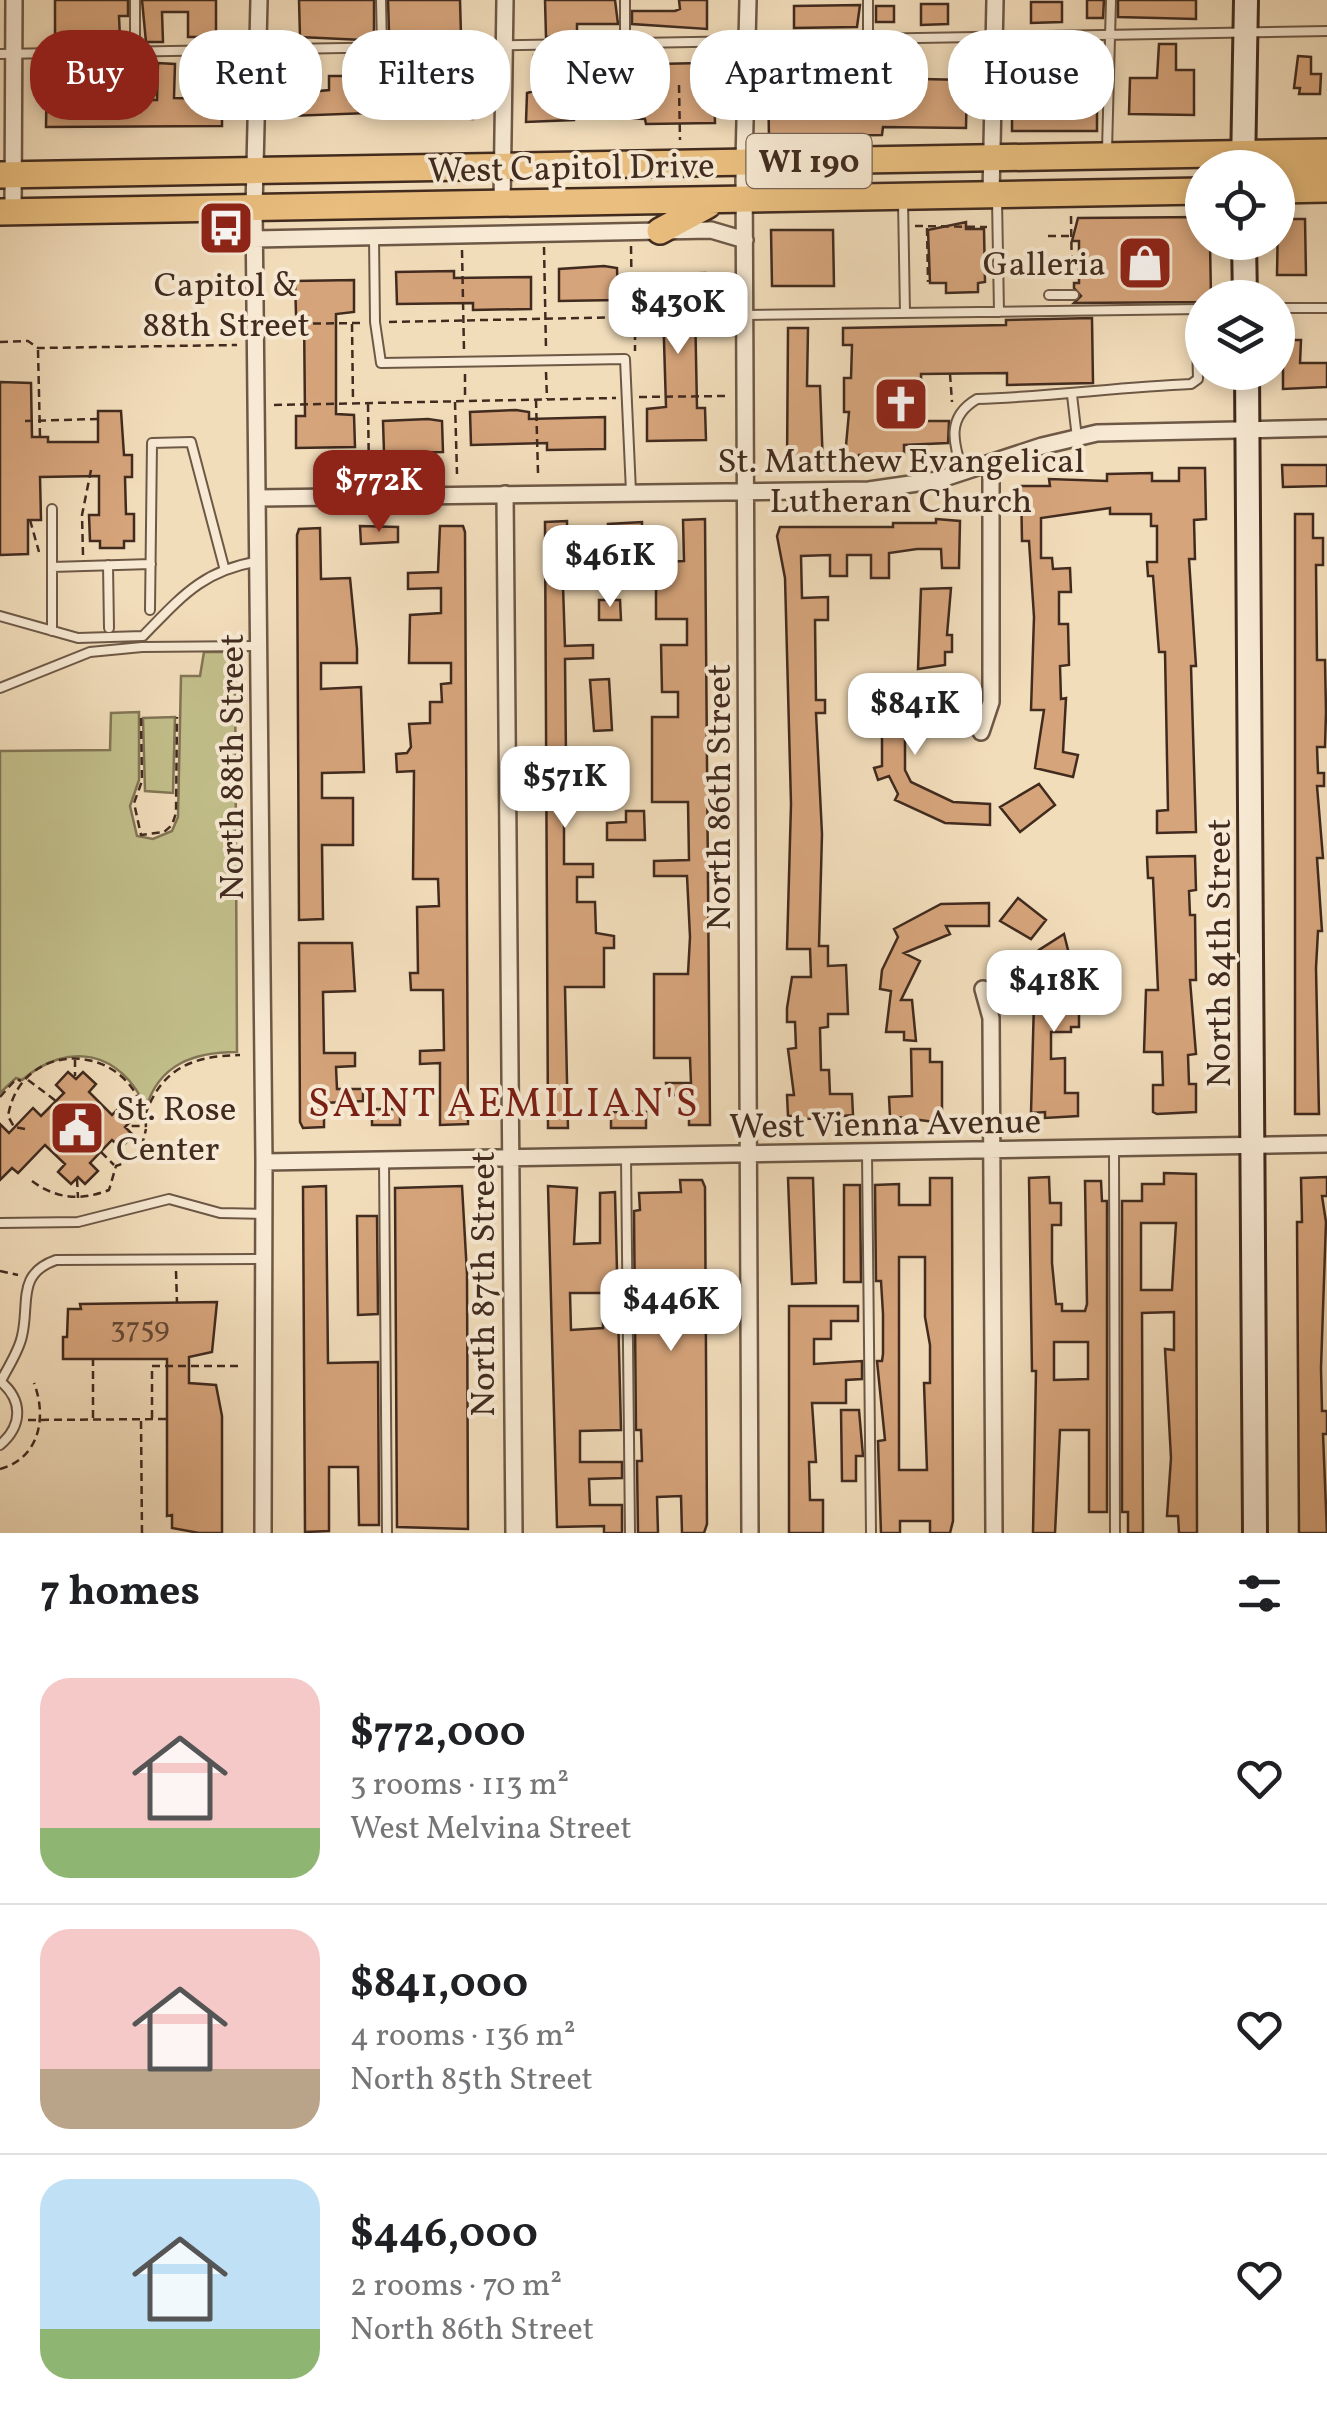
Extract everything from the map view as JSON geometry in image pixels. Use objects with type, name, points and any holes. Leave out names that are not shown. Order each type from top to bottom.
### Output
[{"type":"main road","name":"West Capitol Drive","points":[[1295,156],[1327,152]]},
{"type":"main road","name":"West Capitol Drive","points":[[7,175],[1107,155],[1185,160]]},
{"type":"main road","points":[[1295,171],[1327,166]]},
{"type":"main road","points":[[1121,192],[1138,181],[1185,175]]},
{"type":"main road","points":[[1295,190],[1327,189]]},
{"type":"main road","name":"West Capitol Drive","points":[[7,212],[733,200],[908,208],[994,195],[1185,191]]},
{"type":"main road","points":[[660,231],[682,215],[733,200]]},
{"type":"street","points":[[7,212],[7,54],[14,0]]},
{"type":"street","name":"North 88th Street","points":[[258,0],[258,30]]},
{"type":"street","points":[[505,0],[505,30]]},
{"type":"street","name":"North 86th Street","points":[[748,0],[748,30]]},
{"type":"street","points":[[994,30],[995,0]]},
{"type":"street","points":[[1238,150],[1246,0]]},
{"type":"street","name":"North 88th Street","points":[[256,120],[254,240],[265,1260],[263,1533]]},
{"type":"street","points":[[502,203],[503,120]]},
{"type":"street","name":"North 86th Street","points":[[745,120],[744,162],[733,200],[745,240],[746,314],[750,1533]]},
{"type":"street","points":[[993,120],[994,195]]},
{"type":"street","name":"West Capitol Drive","points":[[254,240],[718,230],[745,240]]},
{"type":"street","name":"North 84th Street","points":[[1247,390],[1255,1533]]},
{"type":"street","points":[[259,498],[869,490],[962,472],[1077,438],[1327,428]]},
{"type":"street","points":[[981,732],[991,702],[991,464]]},
{"type":"street","name":"North 87th Street","points":[[505,494],[514,1533]]},
{"type":"street","points":[[984,989],[992,1018],[994,1533]]},
{"type":"street","name":"West Vienna Avenue","points":[[264,1162],[1327,1144]]},
{"type":"lane","points":[[134,30],[135,0]]},
{"type":"lane","points":[[381,0],[382,30]]},
{"type":"lane","points":[[625,30],[626,0]]},
{"type":"lane","points":[[868,0],[868,30]]},
{"type":"lane","points":[[1110,30],[1111,0]]},
{"type":"lane","points":[[1114,34],[1327,30]]},
{"type":"lane","points":[[1107,155],[1108,120]]},
{"type":"lane","points":[[994,195],[1000,312]]},
{"type":"lane","points":[[904,313],[908,208]]},
{"type":"lane","points":[[374,237],[375,322],[381,362],[625,359],[632,492]]},
{"type":"lane","points":[[1049,296],[1074,296]]},
{"type":"lane","points":[[1295,308],[1327,308]]},
{"type":"lane","points":[[746,314],[1185,310]]},
{"type":"lane","points":[[962,472],[953,436],[955,419],[964,406],[977,398],[1072,395],[1124,387],[1185,384]]},
{"type":"lane","points":[[1072,395],[1077,438]]},
{"type":"lane","points":[[150,610],[152,443],[191,442],[224,566]]},
{"type":"lane","points":[[52,508],[52,631]]},
{"type":"lane","points":[[0,616],[78,638],[144,636],[194,585],[224,566],[260,561]]},
{"type":"lane","points":[[52,566],[151,564]]},
{"type":"lane","points":[[108,565],[109,628]]},
{"type":"lane","points":[[0,688],[90,652],[142,647],[260,646]]},
{"type":"lane","points":[[1114,1148],[1116,1533]]},
{"type":"lane","points":[[867,1154],[871,1533]]},
{"type":"lane","points":[[626,1156],[630,1533]]},
{"type":"lane","points":[[384,1160],[387,1533]]},
{"type":"lane","points":[[0,1223],[78,1222],[148,1201],[168,1199],[220,1213],[264,1214]]},
{"type":"lane","points":[[0,1445],[16,1426],[18,1413],[16,1401],[0,1381],[23,1334],[25,1288],[41,1265],[56,1260],[265,1260]]},
{"type":"path","points":[[679,85],[680,140]]},
{"type":"path","points":[[908,208],[913,226],[983,226],[998,231]]},
{"type":"path","points":[[1071,216],[1072,281]]},
{"type":"path","points":[[927,226],[928,282]]},
{"type":"path","points":[[1048,236],[1072,236]]},
{"type":"path","points":[[631,245],[632,317]]},
{"type":"path","points":[[544,246],[547,398]]},
{"type":"path","points":[[462,248],[465,400]]},
{"type":"path","points":[[274,324],[727,316]]},
{"type":"path","points":[[352,322],[353,402]]},
{"type":"path","points":[[0,342],[28,341],[38,348],[237,345]]},
{"type":"path","points":[[38,348],[40,437]]},
{"type":"path","points":[[950,374],[952,402]]},
{"type":"path","points":[[274,406],[727,396]]},
{"type":"path","points":[[536,399],[538,473]]},
{"type":"path","points":[[455,401],[457,474]]},
{"type":"path","points":[[368,402],[369,476]]},
{"type":"path","points":[[25,420],[98,419]]},
{"type":"path","points":[[83,559],[82,515],[91,470]]},
{"type":"path","points":[[142,718],[142,781],[134,808],[141,834],[154,835],[172,825],[176,813],[176,717]]},
{"type":"path","points":[[145,1117],[152,1096],[172,1070],[196,1058],[240,1055]]},
{"type":"path","points":[[75,1058],[76,1076]]},
{"type":"path","points":[[8,1116],[25,1081],[45,1066],[75,1058],[98,1061],[118,1072],[138,1094],[145,1117],[139,1158],[116,1166]]},
{"type":"path","points":[[0,1096],[16,1079],[56,1101]]},
{"type":"path","points":[[0,1110],[14,1127],[25,1129]]},
{"type":"path","points":[[128,1126],[146,1126]]},
{"type":"path","points":[[101,1152],[116,1166]]},
{"type":"path","points":[[32,1181],[51,1193],[78,1198],[109,1190],[116,1166]]},
{"type":"path","points":[[78,1180],[78,1198]]},
{"type":"path","points":[[176,1260],[177,1303]]},
{"type":"path","points":[[0,1271],[30,1278]]},
{"type":"path","points":[[93,1358],[93,1420]]},
{"type":"path","points":[[152,1420],[152,1366],[242,1366]]},
{"type":"path","points":[[0,1469],[24,1456],[41,1421],[34,1383]]},
{"type":"path","points":[[141,1420],[142,1533]]},
{"type":"path","points":[[41,1421],[167,1420]]},
{"type":"shaded area","points":[[204,652],[235,652],[237,1052],[206,1055],[180,1064],[160,1081],[146,1108],[123,1074],[92,1058],[75,1056],[40,1067],[22,1080],[16,1078],[0,1093],[0,751],[110,750],[111,713],[139,712],[139,780],[130,806],[137,836],[153,839],[172,831],[178,817],[181,676],[200,676]]},
{"type":"shaded area","points":[[175,717],[173,793],[145,791],[143,718]]},
{"type":"building","points":[[55,0],[128,0],[128,16],[119,16],[120,30],[55,30]]},
{"type":"building","points":[[142,0],[216,0],[216,30],[188,30],[188,12],[162,12],[163,42],[159,42],[159,30],[145,30]]},
{"type":"building","points":[[299,0],[374,0],[374,30],[342,30],[342,39],[322,38],[322,30],[300,30]]},
{"type":"building","points":[[388,0],[460,0],[461,30],[389,30]]},
{"type":"building","points":[[545,0],[615,0],[618,24],[577,24],[577,30],[546,30]]},
{"type":"building","points":[[679,0],[707,0],[707,29],[632,24],[632,11],[675,11],[680,9]]},
{"type":"building","points":[[1087,0],[1104,0],[1103,18],[1087,18]]},
{"type":"building","points":[[1118,0],[1196,0],[1196,19],[1118,17]]},
{"type":"building","points":[[1031,2],[1062,2],[1062,22],[1031,23]]},
{"type":"building","points":[[921,4],[948,4],[948,24],[921,25]]},
{"type":"building","points":[[860,5],[857,27],[794,28],[794,6]]},
{"type":"building","points":[[876,6],[894,6],[894,22],[876,22]]},
{"type":"building","points":[[1159,44],[1176,44],[1176,70],[1194,70],[1194,115],[1129,114],[1130,78],[1157,78]]},
{"type":"building","points":[[1298,56],[1311,57],[1311,74],[1321,74],[1320,94],[1299,94],[1300,88],[1294,88]]},
{"type":"building","points":[[159,63],[175,64],[174,98],[179,98],[179,120],[222,120],[222,126],[46,127],[46,120],[159,120]]},
{"type":"building","points":[[690,63],[690,120],[715,123],[646,124],[645,120],[670,120],[670,64]]},
{"type":"building","points":[[329,76],[342,76],[342,114],[322,115],[322,91],[329,90]]},
{"type":"building","points":[[928,79],[948,80],[948,120],[966,120],[966,128],[883,127],[882,135],[769,137],[769,120],[928,120]]},
{"type":"building","points":[[530,92],[530,120],[574,120],[526,122]]},
{"type":"building","points":[[1012,120],[1097,120],[1097,131],[1012,131]]},
{"type":"building","name":"Galleria","points":[[1185,217],[1185,260],[1210,260],[1211,280],[1185,280],[1185,302],[1074,303],[1081,296],[1074,288],[1074,283],[1079,283],[1079,241],[1072,241],[1078,218]]},
{"type":"building","points":[[1295,219],[1305,219],[1306,275],[1277,275],[1277,260],[1295,260]]},
{"type":"building","points":[[966,222],[966,229],[984,229],[985,282],[978,283],[978,292],[946,293],[946,283],[930,283],[928,230]]},
{"type":"building","points":[[771,230],[833,230],[834,286],[772,286]]},
{"type":"building","points":[[617,268],[618,300],[559,301],[559,269]]},
{"type":"building","points":[[454,271],[454,278],[531,277],[531,309],[473,310],[473,303],[397,304],[396,272]]},
{"type":"building","points":[[705,273],[706,306],[695,306],[697,408],[705,408],[706,440],[647,441],[647,409],[666,407],[663,308],[647,307],[646,275]]},
{"type":"building","points":[[354,280],[354,312],[336,314],[336,414],[354,415],[355,447],[296,448],[296,416],[305,416],[304,313],[296,314],[295,281]]},
{"type":"building","points":[[1092,318],[1093,383],[1007,385],[1007,373],[921,374],[922,421],[949,421],[948,443],[904,445],[904,455],[859,455],[859,468],[844,468],[849,412],[844,412],[844,378],[851,378],[852,345],[843,345],[843,328],[1006,325],[1006,320]]},
{"type":"building","points":[[788,328],[808,328],[807,386],[820,386],[823,466],[787,466]]},
{"type":"building","points":[[1295,340],[1301,340],[1300,363],[1327,363],[1327,387],[1295,388]]},
{"type":"building","points":[[0,382],[31,383],[32,437],[48,437],[48,442],[98,442],[98,411],[121,411],[124,455],[132,455],[132,477],[125,477],[126,514],[134,514],[134,541],[124,541],[124,548],[100,548],[100,541],[90,541],[89,515],[99,515],[99,476],[40,477],[41,520],[28,520],[28,554],[0,555]]},
{"type":"building","points":[[470,412],[529,412],[529,419],[605,417],[605,449],[547,450],[547,443],[471,445]]},
{"type":"building","points":[[383,421],[442,421],[443,452],[384,453]]},
{"type":"building","points":[[1282,465],[1327,465],[1327,486],[1283,487]]},
{"type":"building","points":[[1179,468],[1205,468],[1206,519],[1194,520],[1195,559],[1189,559],[1196,666],[1191,666],[1196,832],[1157,833],[1157,811],[1168,810],[1165,652],[1159,652],[1153,576],[1148,576],[1147,562],[1157,562],[1157,526],[1151,526],[1151,514],[1110,514],[1110,508],[1041,518],[1041,558],[1052,558],[1053,569],[1070,568],[1071,592],[1059,592],[1059,624],[1068,624],[1069,665],[1060,666],[1061,699],[1066,698],[1063,752],[1078,755],[1073,777],[1035,768],[1044,710],[1031,710],[1034,617],[1029,541],[1022,541],[1021,486],[1050,486],[1049,479],[1107,481],[1107,474],[1152,473],[1152,481],[1179,481]]},
{"type":"building","points":[[1295,514],[1313,514],[1313,538],[1323,538],[1323,565],[1316,565],[1317,660],[1325,660],[1326,712],[1325,747],[1317,747],[1318,773],[1324,773],[1324,786],[1317,786],[1323,858],[1317,858],[1322,931],[1318,931],[1316,968],[1319,1114],[1295,1114]]},
{"type":"building","points":[[705,519],[710,1125],[689,1125],[689,1095],[667,1095],[666,1083],[691,1083],[690,1058],[654,1058],[654,974],[688,974],[690,937],[687,876],[654,876],[654,861],[689,860],[688,802],[652,802],[652,717],[678,717],[678,692],[662,692],[661,645],[687,645],[687,619],[656,619],[656,562],[684,561],[683,520]]},
{"type":"building","points":[[936,519],[960,521],[959,568],[942,568],[941,549],[917,549],[889,553],[889,578],[871,578],[871,555],[847,555],[847,576],[830,576],[830,555],[801,556],[802,598],[828,597],[828,620],[815,620],[816,700],[825,700],[825,713],[816,713],[822,834],[819,946],[828,946],[828,966],[846,965],[848,1014],[828,1014],[828,1027],[820,1028],[821,1070],[829,1070],[830,1094],[852,1094],[853,1115],[796,1120],[796,1116],[788,1116],[787,1095],[794,1095],[788,1049],[796,1048],[795,1022],[787,1022],[787,1008],[792,977],[811,977],[810,949],[787,949],[791,804],[785,578],[777,536],[780,527],[893,527],[893,523],[936,523]]},
{"type":"building","points":[[567,521],[567,527],[579,527],[579,542],[564,548],[564,573],[592,573],[592,586],[563,586],[565,646],[593,645],[593,658],[565,659],[566,757],[598,756],[600,804],[564,804],[564,864],[593,864],[593,877],[577,877],[577,902],[595,902],[596,933],[614,936],[614,948],[604,948],[604,987],[565,987],[568,1128],[548,1128],[545,522]]},
{"type":"building","points":[[642,522],[642,540],[608,540],[608,524]]},
{"type":"building","points":[[360,526],[398,527],[398,542],[361,544]]},
{"type":"building","points":[[440,526],[463,526],[465,532],[468,1124],[440,1125],[440,1063],[420,1064],[420,1051],[444,1050],[443,990],[411,990],[410,973],[418,973],[417,907],[439,906],[438,879],[413,879],[414,771],[397,772],[396,754],[407,753],[411,747],[409,724],[430,723],[430,702],[442,702],[441,684],[451,683],[451,663],[409,663],[410,615],[441,613],[441,588],[408,589],[408,573],[438,572]]},
{"type":"building","points":[[320,528],[321,579],[350,578],[357,649],[357,663],[321,663],[321,689],[361,687],[364,772],[322,773],[322,798],[353,798],[353,845],[322,845],[323,919],[299,920],[297,535],[299,529]]},
{"type":"building","points":[[951,588],[947,635],[952,635],[952,652],[945,652],[945,665],[918,669],[921,589]]},
{"type":"building","points":[[599,600],[620,600],[621,620],[599,620]]},
{"type":"building","points":[[609,679],[612,730],[594,731],[590,680]]},
{"type":"building","points":[[876,681],[919,681],[920,719],[905,719],[905,770],[911,782],[953,802],[990,804],[990,825],[945,823],[895,800],[898,794],[889,776],[878,780],[874,768],[882,766],[882,705],[877,705]]},
{"type":"building","points":[[1039,784],[1055,805],[1020,832],[1000,807]]},
{"type":"building","points":[[626,811],[644,811],[645,840],[607,840],[607,823],[626,822]]},
{"type":"building","points":[[1195,856],[1196,890],[1189,891],[1190,915],[1195,915],[1196,980],[1190,980],[1196,1054],[1188,1055],[1189,1084],[1196,1084],[1196,1112],[1157,1114],[1153,1112],[1153,1085],[1163,1085],[1162,1052],[1144,1052],[1146,990],[1158,990],[1153,878],[1148,878],[1147,857]]},
{"type":"building","points":[[1018,898],[1046,920],[1031,939],[1000,921]]},
{"type":"building","points":[[989,903],[989,926],[946,926],[950,934],[904,953],[920,961],[901,1000],[912,1000],[916,1041],[904,1040],[904,1032],[886,1032],[891,991],[880,989],[882,970],[898,937],[894,929],[941,904]]},
{"type":"building","points":[[1064,934],[1079,994],[1079,1027],[1071,1027],[1071,1032],[1051,1032],[1051,1059],[1065,1058],[1065,1093],[1078,1093],[1078,1116],[1045,1118],[1045,1112],[1031,1113],[1034,1001],[1051,1001],[1046,975],[1053,973],[1039,950]]},
{"type":"building","points":[[299,943],[352,943],[355,991],[323,992],[324,1053],[355,1053],[355,1066],[336,1067],[337,1089],[363,1089],[363,1101],[324,1103],[324,1127],[303,1128],[300,1122]]},
{"type":"building","points":[[911,1049],[930,1049],[930,1062],[942,1062],[942,1123],[890,1116],[889,1097],[912,1096]]},
{"type":"building","name":"St. Rose Center","points":[[68,1072],[76,1079],[83,1072],[96,1084],[89,1092],[112,1115],[120,1107],[133,1119],[125,1127],[133,1135],[121,1148],[112,1140],[90,1163],[98,1171],[85,1184],[78,1177],[71,1184],[58,1172],[65,1164],[45,1145],[18,1173],[12,1168],[0,1180],[0,1124],[9,1133],[33,1108],[41,1116],[64,1093],[56,1085]]},
{"type":"building","points":[[372,1109],[400,1109],[400,1125],[372,1125]]},
{"type":"building","points":[[611,1112],[646,1112],[646,1128],[611,1128]]},
{"type":"building","points":[[1164,1173],[1196,1174],[1197,1533],[1179,1533],[1178,1516],[1167,1516],[1171,1458],[1165,1349],[1174,1350],[1174,1312],[1142,1313],[1143,1533],[1128,1533],[1128,1512],[1122,1512],[1122,1201],[1142,1201],[1142,1184],[1164,1184]],"holes":[[[1141,1223],[1176,1223],[1172,1290],[1141,1290]]]},
{"type":"building","points":[[1049,1177],[1050,1203],[1061,1203],[1061,1225],[1052,1225],[1052,1263],[1056,1304],[1062,1304],[1062,1311],[1085,1311],[1087,1304],[1085,1181],[1101,1181],[1102,1201],[1107,1201],[1107,1512],[1089,1512],[1089,1430],[1060,1430],[1055,1533],[1033,1533],[1036,1371],[1032,1371],[1029,1178]],"holes":[[[1054,1342],[1088,1342],[1088,1379],[1054,1380]]]},
{"type":"building","points":[[1327,1177],[1327,1196],[1322,1196],[1326,1222],[1321,1368],[1322,1411],[1327,1411],[1327,1434],[1323,1434],[1327,1533],[1299,1533],[1297,1222],[1302,1222],[1301,1178]]},
{"type":"building","points":[[788,1178],[813,1178],[816,1283],[792,1284]]},
{"type":"building","points":[[930,1178],[952,1178],[953,1521],[950,1533],[930,1533],[930,1521],[900,1521],[900,1533],[881,1533],[878,1441],[885,1440],[877,1361],[882,1361],[883,1354],[883,1314],[881,1281],[876,1281],[875,1185],[899,1184],[899,1205],[930,1205]],"holes":[[[899,1257],[925,1257],[925,1317],[930,1345],[930,1383],[924,1383],[927,1470],[899,1470]]]},
{"type":"building","points":[[680,1180],[702,1180],[705,1187],[707,1524],[704,1533],[682,1533],[681,1496],[657,1497],[658,1533],[638,1533],[637,1461],[642,1461],[641,1430],[636,1430],[634,1211],[640,1210],[639,1193],[681,1192]]},
{"type":"building","points":[[844,1185],[860,1185],[861,1282],[844,1282]]},
{"type":"building","points":[[326,1186],[328,1363],[378,1362],[379,1525],[359,1525],[358,1467],[329,1467],[329,1531],[305,1532],[303,1187]]},
{"type":"building","points":[[462,1186],[467,1274],[468,1529],[397,1527],[395,1188]]},
{"type":"building","points":[[548,1186],[577,1188],[574,1244],[600,1243],[600,1193],[615,1192],[621,1430],[580,1431],[580,1462],[622,1462],[622,1478],[589,1479],[590,1505],[622,1505],[622,1533],[604,1533],[604,1526],[557,1527]],"holes":[[[570,1293],[603,1293],[603,1328],[571,1330]]]},
{"type":"building","points":[[357,1216],[377,1216],[378,1314],[358,1315]]},
{"type":"building","points":[[217,1302],[212,1352],[189,1357],[189,1383],[216,1385],[222,1416],[222,1533],[199,1533],[172,1528],[172,1515],[167,1516],[167,1359],[63,1359],[63,1337],[67,1337],[68,1309],[81,1309],[80,1304]]},
{"type":"building","points":[[789,1306],[858,1306],[858,1321],[831,1321],[831,1339],[814,1339],[814,1364],[862,1361],[862,1379],[846,1380],[846,1403],[812,1403],[816,1462],[809,1462],[810,1500],[823,1500],[823,1533],[789,1533]]},
{"type":"building","points":[[841,1410],[859,1410],[863,1456],[856,1456],[856,1481],[842,1481]]},
{"type":"place","name":"Capitol & 88th Street","points":[[226,228]]},
{"type":"place","name":"Galleria","points":[[1145,263]]},
{"type":"place","name":"St. Matthew Evangelical Lutheran Church","points":[[901,404]]},
{"type":"place","name":"St. Rose Center","points":[[77,1128]]},
{"type":"district","name":"SAINT AEMILIAN'S","points":[[504,1102]]}]
